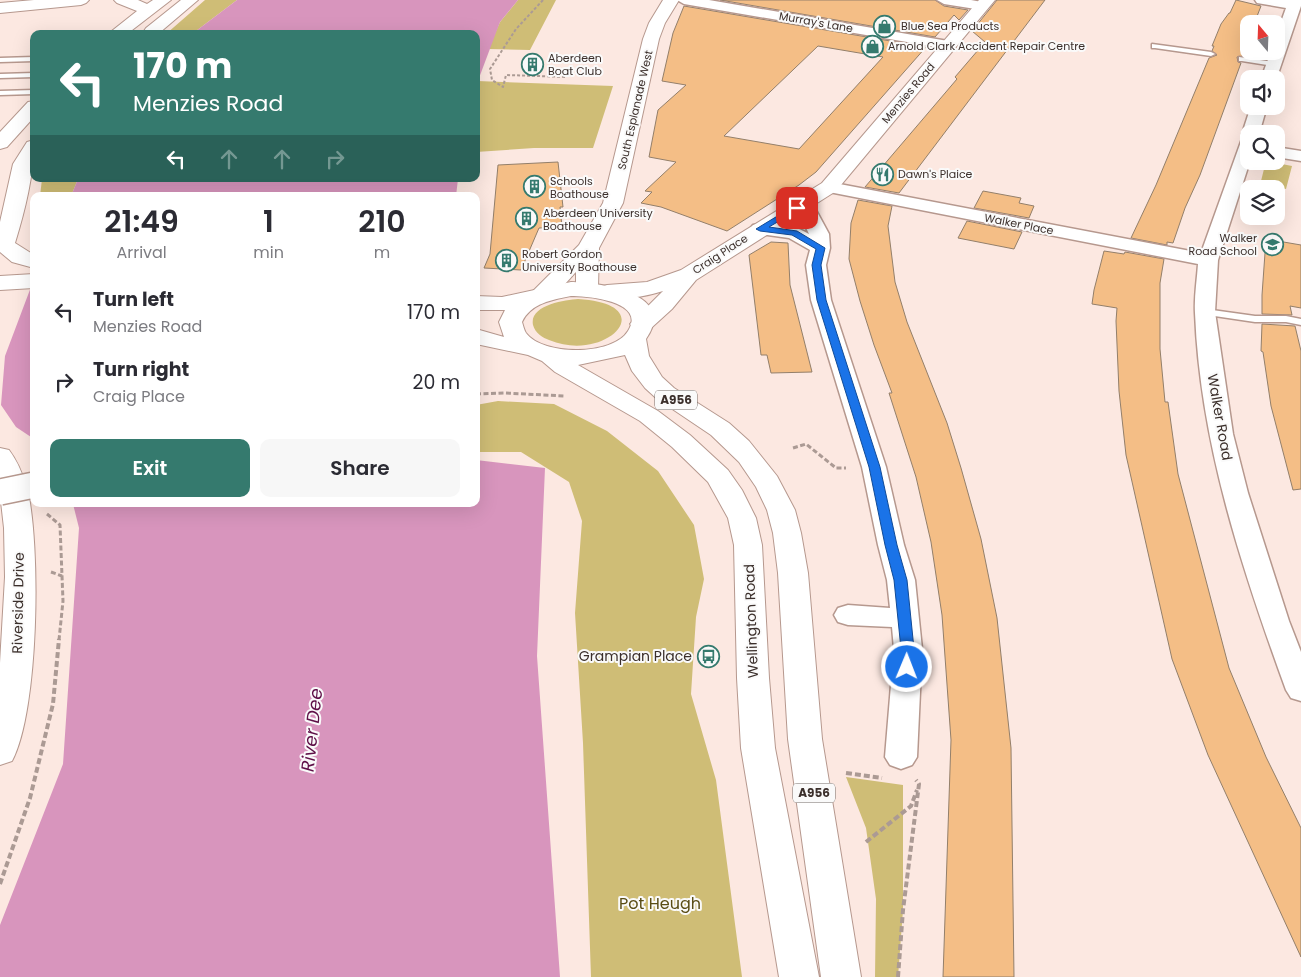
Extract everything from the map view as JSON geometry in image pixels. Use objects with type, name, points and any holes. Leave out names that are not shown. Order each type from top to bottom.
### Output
[{"type":"main road","points":[[0,8],[81,0]]},
{"type":"main road","points":[[122,0],[139,5],[147,11]]},
{"type":"main road","points":[[121,30],[163,0]]},
{"type":"main road","points":[[153,30],[190,0]]},
{"type":"main road","name":"South Esplanade West","points":[[534,298],[588,248],[613,203],[651,39],[657,23],[671,0]]},
{"type":"main road","name":"Menzies Road","points":[[829,187],[985,3]]},
{"type":"main road","points":[[0,143],[30,110]]},
{"type":"main road","points":[[0,283],[30,275],[20,257],[3,249],[16,203],[23,164],[30,153]]},
{"type":"main road","name":"Craig Place","points":[[597,290],[650,288],[689,274],[829,187]]},
{"type":"main road","name":"South Esplanade West","points":[[588,248],[597,290]]},
{"type":"main road","name":"Craig Place","points":[[638,331],[689,274]]},
{"type":"main road","name":"A956","points":[[480,303],[502,304],[570,289],[597,290],[631,303],[638,309],[637,357],[648,378],[660,390],[701,415],[740,447],[757,468],[775,496],[788,530],[797,608],[803,718],[841,977]]},
{"type":"main road","name":"A956","points":[[534,298],[516,309],[510,319],[510,330],[516,339],[539,352],[566,358],[598,355],[625,345],[638,331]]},
{"type":"main road","name":"Wellington Road","points":[[480,337],[539,352],[649,416],[706,462],[728,490],[742,518],[748,545],[753,678],[758,748],[799,977]]},
{"type":"main road","name":"Riverside Drive","points":[[0,456],[7,467],[16,509],[20,614],[16,668],[0,752]]},
{"type":"street","name":"Murray's Lane","points":[[684,0],[948,45]]},
{"type":"street","points":[[944,0],[985,3]]},
{"type":"street","points":[[1262,0],[1295,3],[1272,70]]},
{"type":"street","points":[[1285,153],[1301,156]]},
{"type":"street","name":"Walker Road","points":[[1240,166],[1208,260],[1205,312],[1216,406],[1233,485],[1275,621],[1301,690]]},
{"type":"street","name":"Walker Place","points":[[829,187],[1208,260]]},
{"type":"street","points":[[797,208],[809,214],[819,234],[820,248],[816,265],[821,300],[874,467],[891,545],[901,580],[908,649],[901,773]]},
{"type":"street","points":[[760,229],[794,232],[820,248]]},
{"type":"street","points":[[0,492],[30,486]]},
{"type":"street","points":[[848,615],[904,618]]},
{"type":"lane","points":[[1155,46],[1211,54]]},
{"type":"lane","points":[[0,60],[30,59]]},
{"type":"lane","points":[[1248,60],[1274,64]]},
{"type":"lane","points":[[0,76],[30,75]]},
{"type":"lane","points":[[0,93],[30,92]]},
{"type":"lane","points":[[1205,312],[1254,319],[1286,319],[1301,322]]},
{"type":"path","points":[[543,0],[516,29],[490,69],[492,80],[503,87],[506,75],[567,77]]},
{"type":"path","points":[[480,394],[512,393],[563,396],[602,389]]},
{"type":"path","points":[[794,448],[806,444],[836,468]]},
{"type":"path","points":[[846,772],[901,773],[919,784]]},
{"type":"path","points":[[901,773],[919,784]]},
{"type":"path","points":[[866,842],[911,806],[919,784]]},
{"type":"path","points":[[898,977],[902,910],[919,784]]},
{"type":"green space","points":[[205,0],[237,0],[197,30],[171,30]]},
{"type":"green space","points":[[518,0],[556,0],[530,50],[488,49],[500,22]]},
{"type":"green space","points":[[480,81],[613,86],[593,148],[534,148],[480,152]]},
{"type":"green space","points":[[1285,165],[1292,166],[1286,189],[1285,180],[1261,180],[1264,170],[1285,170]]},
{"type":"green space","points":[[42,182],[77,182],[73,192],[40,192]]},
{"type":"green space","points":[[578,299],[604,303],[618,311],[622,320],[617,330],[606,339],[590,344],[570,345],[547,339],[540,335],[533,325],[533,318],[542,308],[557,302]]},
{"type":"green space","name":"Pot Heugh","points":[[498,401],[554,404],[607,431],[658,471],[694,525],[704,579],[696,617],[691,694],[716,780],[742,977],[591,977],[583,743],[575,613],[582,521],[569,482],[521,452],[480,452],[480,404]]},
{"type":"green space","points":[[846,777],[903,785],[903,910],[898,977],[875,977],[876,899],[866,828]]},
{"type":"water","points":[[237,0],[518,0],[500,22],[480,75],[480,30],[197,30]]},
{"type":"water","points":[[77,182],[458,182],[456,192],[73,192]]},
{"type":"water","points":[[30,290],[30,436],[16,427],[1,405],[5,356]]},
{"type":"water","name":"River Dee","points":[[480,460],[545,468],[537,656],[560,977],[0,977],[0,925],[63,764],[79,528],[74,507],[480,507]]},
{"type":"building","points":[[720,0],[935,0],[944,6],[968,10],[959,20],[954,15],[935,37]]},
{"type":"building","points":[[997,0],[1045,0],[899,193],[865,187],[957,79],[955,77],[985,42],[972,31]]},
{"type":"building","points":[[1236,0],[1261,6],[1258,15],[1240,15],[1240,57],[1237,57],[1238,62],[1241,63],[1173,243],[1167,242],[1167,245],[1131,238],[1156,185],[1209,58],[1217,55],[1212,51],[1214,46],[1212,46],[1221,24],[1230,13]]},
{"type":"building","points":[[684,6],[926,47],[816,172],[727,231],[661,207],[641,203],[652,192],[645,191],[676,162],[649,157],[658,110],[686,85],[662,81],[673,33]],"holes":[[[818,46],[883,57],[799,149],[724,136]]]},
{"type":"building","points":[[558,162],[563,207],[560,207],[562,227],[539,228],[521,270],[484,268],[490,254],[498,165]]},
{"type":"building","points":[[983,191],[1021,198],[1019,203],[1034,206],[1029,218],[974,208]]},
{"type":"building","points":[[858,200],[892,206],[888,226],[895,282],[907,322],[947,423],[961,468],[981,539],[997,618],[1011,748],[1014,977],[943,977],[951,740],[942,615],[931,542],[916,477],[889,393],[892,393],[860,301],[849,259],[851,223]]},
{"type":"building","points":[[967,221],[1022,232],[1014,249],[958,238]]},
{"type":"building","points":[[1266,239],[1301,245],[1301,308],[1290,306],[1292,315],[1262,314]]},
{"type":"building","points":[[771,242],[788,243],[790,285],[812,372],[771,373],[767,355],[761,355],[749,255]]},
{"type":"building","points":[[1104,251],[1124,254],[1125,252],[1164,259],[1160,283],[1160,349],[1165,402],[1168,402],[1178,474],[1229,668],[1266,757],[1301,828],[1301,957],[1208,755],[1172,659],[1126,455],[1119,391],[1117,308],[1092,304]]},
{"type":"building","points":[[1262,324],[1295,326],[1301,351],[1301,489],[1293,490],[1271,406],[1263,352],[1261,351]]},
{"type":"place","name":"Blue Sea Products","points":[[885,26]]},
{"type":"place","name":"Arnold Clark Accident Repair Centre","points":[[872,46]]},
{"type":"place","name":"Aberdeen Boat Club","points":[[532,64]]},
{"type":"place","name":"Dawn's Plaice","points":[[882,174]]},
{"type":"place","name":"Schools Boathouse","points":[[534,187]]},
{"type":"place","name":"Aberdeen University Boathouse","points":[[527,219]]},
{"type":"place","name":"Walker Road School","points":[[1273,244]]},
{"type":"place","name":"Robert Gordon University Boathouse","points":[[506,260]]},
{"type":"place","name":"Grampian Place","points":[[708,656]]},
{"type":"route","points":[[797,208],[760,229],[794,232],[820,248],[816,265],[821,300],[874,467],[891,545],[901,580],[908,649],[907,667]]}]
